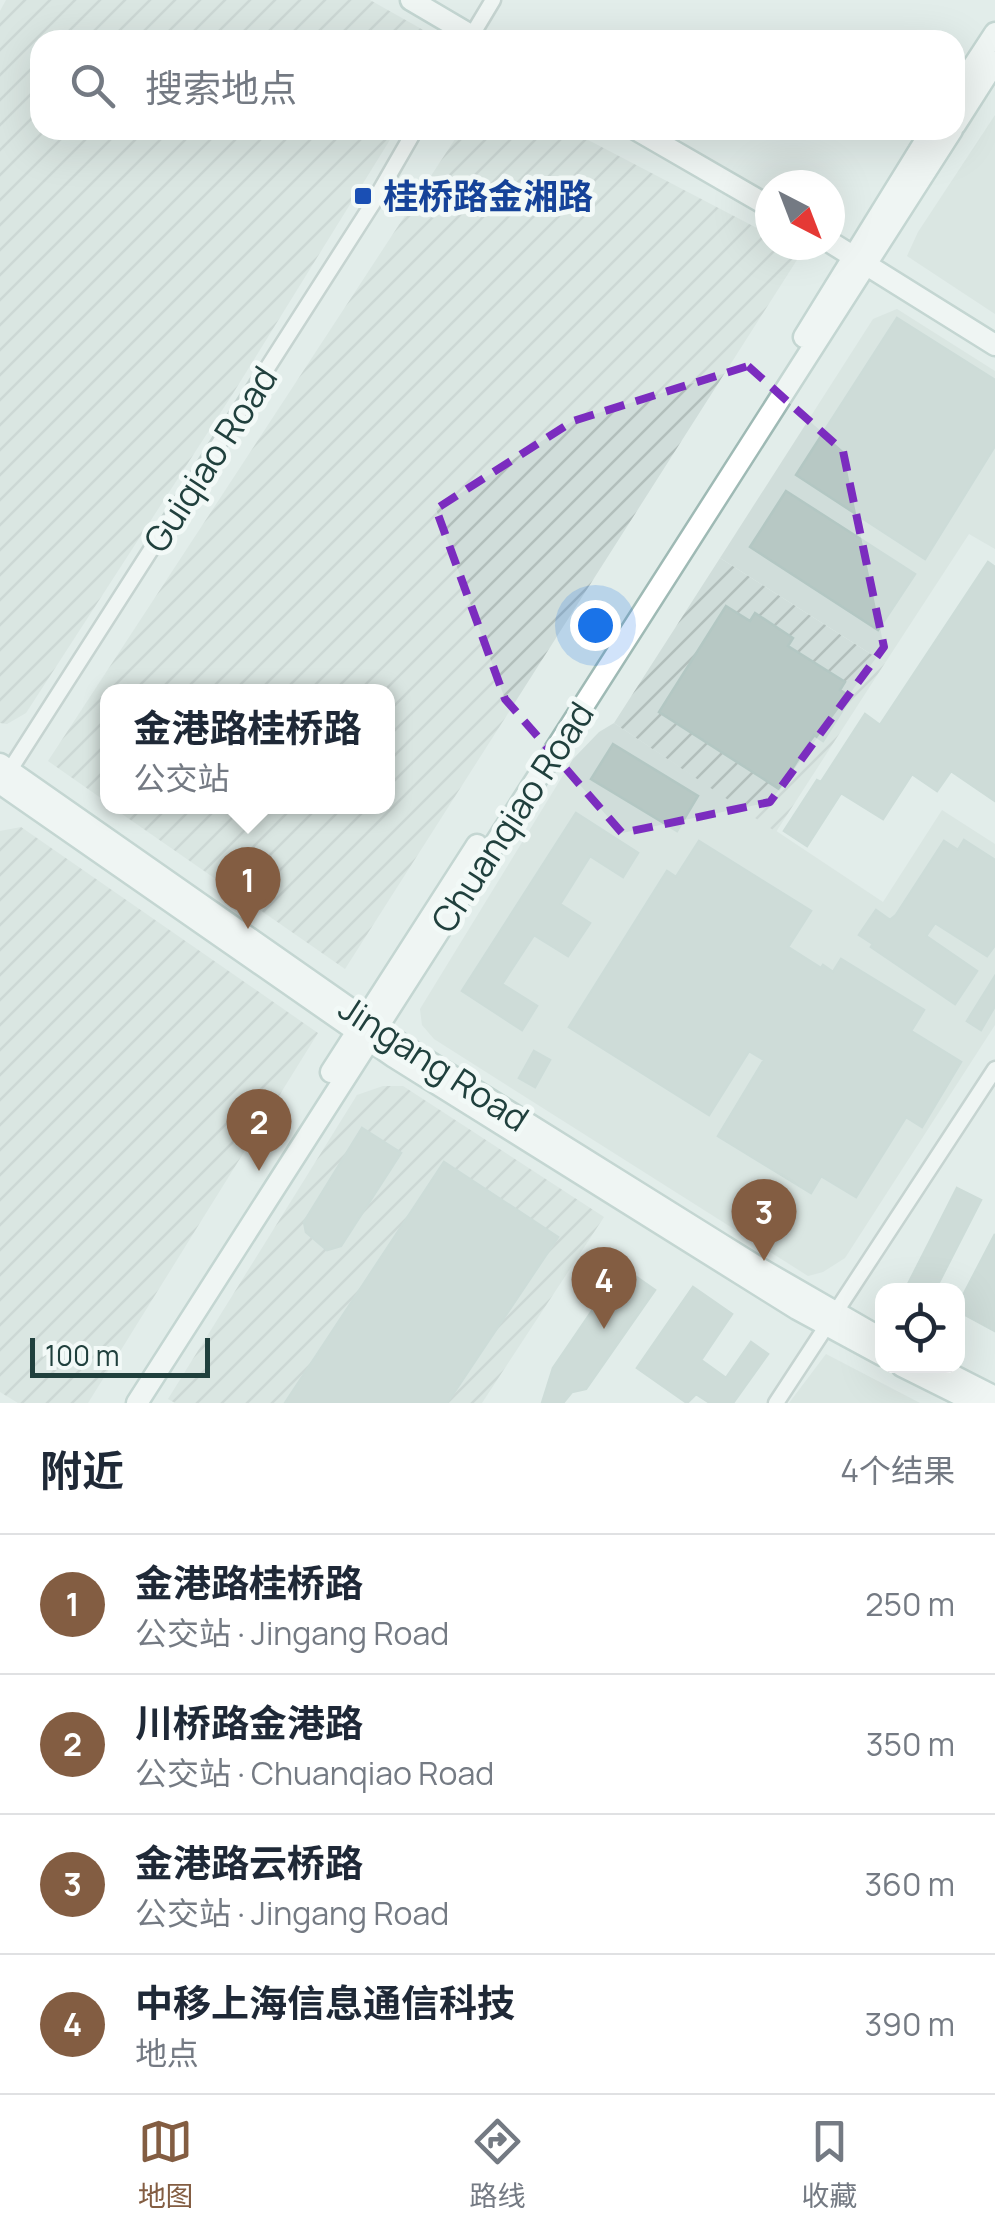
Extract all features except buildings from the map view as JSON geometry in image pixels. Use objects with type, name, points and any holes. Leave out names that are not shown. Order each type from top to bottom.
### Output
[{"type":"street","points":[[411,0],[459,30]]},
{"type":"street","points":[[478,30],[493,0]]},
{"type":"street","points":[[965,79],[995,33]]},
{"type":"street","name":"Chuanqiao Road","points":[[965,108],[995,62]]},
{"type":"street","name":"Guiqiao Road","points":[[2,778],[374,203],[409,140]]},
{"type":"street","points":[[654,140],[755,198]]},
{"type":"street","name":"Chuanqiao Road","points":[[859,259],[926,140]]},
{"type":"street","name":"Chuanqiao Road","points":[[122,1403],[859,259],[944,140]]},
{"type":"street","points":[[845,251],[995,345]]},
{"type":"street","name":"Jingang Road","points":[[2,778],[366,1029],[875,1351]]},
{"type":"street","name":"Chuanqiao Road","points":[[136,1403],[366,1029]]},
{"type":"street","points":[[776,1403],[995,1069]]},
{"type":"street","name":"Jingang Road","points":[[831,1320],[875,1336]]},
{"type":"street","points":[[916,1373],[976,1403]]},
{"type":"street","points":[[948,1373],[995,1396]]},
{"type":"highlighted area","points":[[748,366],[843,451],[884,647],[770,802],[622,833],[505,699],[436,509],[573,421]]},
{"type":"shaded area","points":[[6,0],[370,0],[423,30],[30,30],[30,140],[390,140],[232,395],[26,713],[7,724],[0,723],[0,11]]},
{"type":"shaded area","points":[[995,115],[995,314],[907,256],[918,232]]},
{"type":"shaded area","points":[[454,140],[588,140],[755,227],[755,260],[797,260],[345,969],[122,814],[395,814],[395,684],[100,684],[100,797],[48,761]]},
{"type":"shaded area","points":[[897,309],[995,371],[995,549],[969,534],[885,663],[720,558],[873,319]]},
{"type":"shaded area","points":[[720,558],[885,663],[776,832],[614,723]]},
{"type":"shaded area","points":[[614,723],[883,902],[942,810],[995,844],[995,1025],[845,1258],[823,1272],[808,1276],[434,1039],[422,1025],[420,1009],[573,759],[599,732]]},
{"type":"shaded area","points":[[21,827],[318,1033],[88,1403],[18,1403],[0,1392],[0,831]]},
{"type":"shaded area","points":[[383,1086],[403,1086],[604,1217],[482,1403],[175,1403],[168,1399],[357,1095]]},
{"type":"shaded area","points":[[826,1354],[920,1403],[789,1403]]},
{"type":"place","name":"桂桥路金湘路","points":[[363,196]]},
{"type":"place","name":"金港路桂桥路","points":[[248,929]]},
{"type":"place","name":"川桥路金港路","points":[[259,1171]]},
{"type":"place","name":"金港路云桥路","points":[[764,1261]]},
{"type":"place","name":"中移上海信息通信科技","points":[[604,1329]]}]
